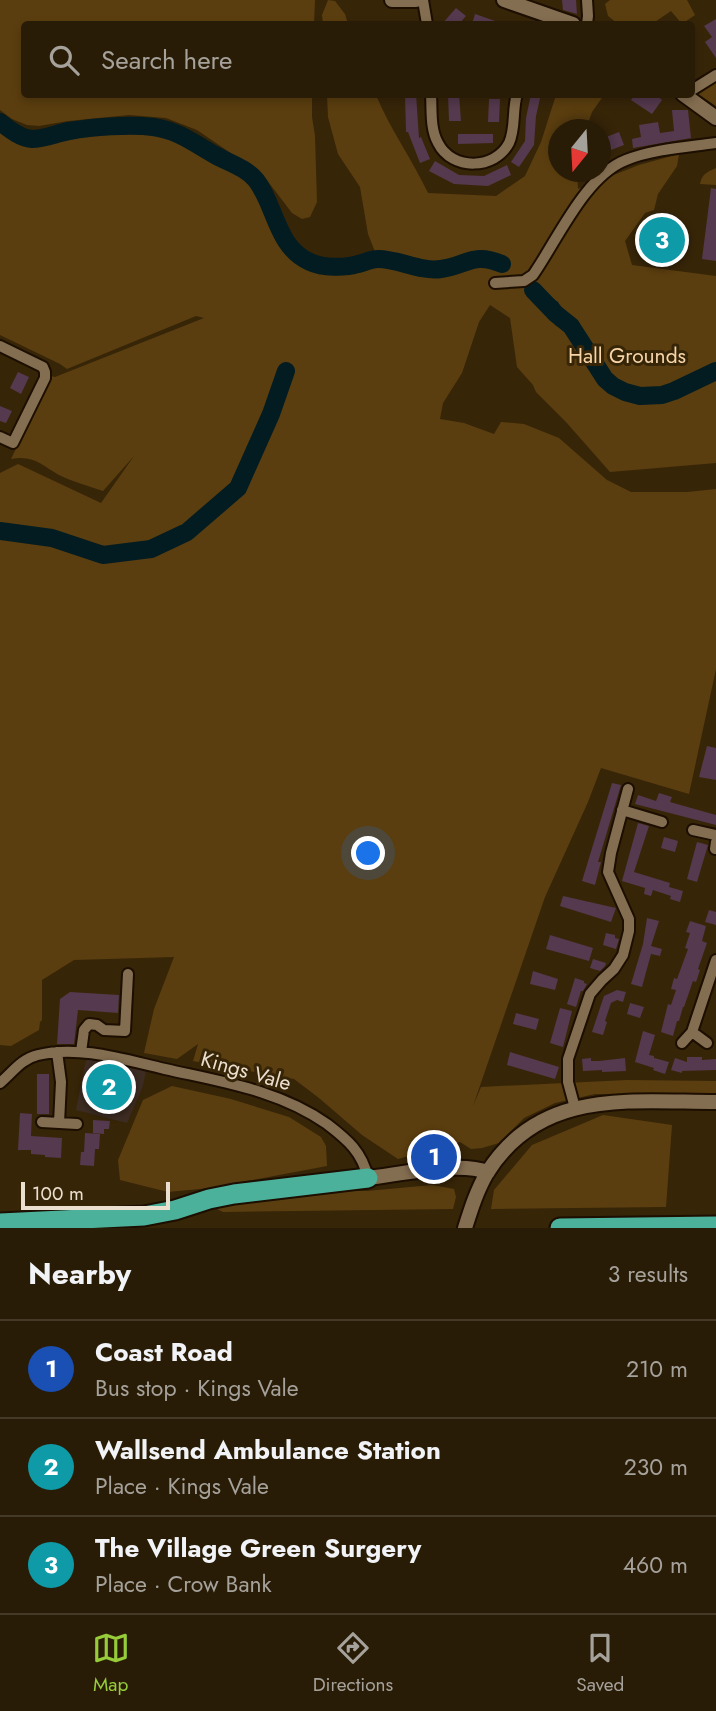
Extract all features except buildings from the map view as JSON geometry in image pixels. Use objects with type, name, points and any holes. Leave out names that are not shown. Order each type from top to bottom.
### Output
[{"type":"highway","points":[[0,1223],[144,1216],[234,1194],[368,1178]]},
{"type":"highway","points":[[560,1228],[716,1226]]},
{"type":"street","points":[[392,0],[416,0]]},
{"type":"street","points":[[423,0],[426,21]]},
{"type":"street","points":[[504,0],[542,20]]},
{"type":"street","points":[[587,21],[589,1]]},
{"type":"street","points":[[695,88],[716,75]]},
{"type":"street","points":[[431,98],[435,135],[440,146],[454,159],[474,164],[493,159],[508,145],[512,135],[517,98]]},
{"type":"street","points":[[691,98],[716,118]]},
{"type":"street","points":[[495,283],[524,281],[533,275],[579,202],[599,178],[616,164],[641,155],[716,142]]},
{"type":"street","points":[[0,346],[43,367],[46,372],[13,443],[0,437]]},
{"type":"street","points":[[575,1108],[568,1082],[568,1059],[590,994],[614,969],[623,955],[629,931],[629,919],[608,872],[628,789]]},
{"type":"street","points":[[622,810],[662,822]]},
{"type":"street","points":[[693,830],[716,835]]},
{"type":"street","points":[[682,1043],[691,1032],[716,960]]},
{"type":"street","points":[[81,1052],[85,1030],[89,1024],[104,1030],[125,1031],[128,974]]},
{"type":"street","points":[[691,1032],[707,1043]]},
{"type":"street","points":[[57,1052],[61,1082],[59,1123]]},
{"type":"street","name":"Kings Vale","points":[[0,1083],[27,1058],[57,1052],[81,1052],[267,1093],[314,1115],[340,1134],[357,1151],[368,1178]]},
{"type":"street","points":[[465,1228],[488,1172],[505,1151],[528,1130],[549,1117],[586,1105],[716,1102]]},
{"type":"street","points":[[42,1122],[77,1124]]},
{"type":"street","points":[[368,1178],[459,1167],[488,1172]]},
{"type":"shaded area","points":[[88,1058],[146,1070],[143,1086],[127,1123],[76,1110]]},
{"type":"green space","points":[[0,0],[315,0],[314,21],[21,21],[21,98],[312,98],[317,202],[310,217],[302,219],[292,213],[263,175],[197,130],[166,118],[129,115],[39,126],[12,119],[0,110]]},
{"type":"green space","points":[[328,0],[335,1],[347,21],[323,21],[322,15]]},
{"type":"green space","points":[[610,0],[687,0],[695,15],[686,21],[679,21],[671,11],[656,21],[614,21],[608,16],[605,4]]},
{"type":"green space","points":[[716,80],[716,106],[698,94],[698,90]]},
{"type":"green space","name":"Hall Grounds","points":[[327,98],[377,98],[428,193],[496,196],[525,176],[548,120],[548,182],[578,182],[578,189],[596,182],[611,182],[611,176],[679,154],[677,166],[658,194],[654,210],[645,213],[625,241],[632,265],[716,276],[716,463],[610,472],[536,392],[517,367],[510,318],[490,305],[479,322],[462,373],[443,403],[440,419],[464,423],[494,434],[501,422],[524,424],[559,438],[607,480],[631,492],[716,489],[716,669],[689,794],[601,768],[545,897],[473,1106],[481,1087],[627,1080],[716,1081],[716,1094],[595,1094],[555,1103],[524,1118],[499,1143],[471,1149],[460,1142],[398,1159],[362,1135],[294,1079],[193,1061],[198,1044],[177,1059],[144,1053],[154,1009],[174,957],[74,960],[42,980],[42,1020],[39,1030],[11,1046],[0,1045],[0,473],[18,464],[101,503],[134,456],[103,491],[59,475],[32,460],[11,459],[51,376],[55,377],[204,318],[196,316],[67,369],[0,335],[0,126],[12,135],[31,142],[79,133],[130,130],[150,131],[173,137],[246,176],[261,197],[281,241],[296,259],[307,266],[333,271],[381,267],[368,234],[360,187],[338,154],[328,117]]},
{"type":"green space","points":[[555,98],[602,98],[590,119],[548,119]]},
{"type":"green space","points":[[716,168],[716,185],[700,184],[705,174]]},
{"type":"green space","points":[[172,1086],[231,1099],[289,1117],[321,1137],[326,1146],[327,1166],[210,1188],[168,1192],[120,1180],[118,1160],[143,1100]]},
{"type":"green space","points":[[603,1115],[672,1125],[666,1207],[491,1209],[494,1190],[532,1145]]},
{"type":"green space","points":[[432,1185],[454,1189],[456,1197],[453,1209],[223,1212],[213,1207],[333,1191]]},
{"type":"water","points":[[536,287],[558,302],[571,326],[555,325],[554,320],[551,320],[530,292]]},
{"type":"waterway","points":[[0,122],[19,135],[32,139],[64,132],[122,126],[153,127],[178,134],[252,176],[263,190],[290,247],[315,264],[347,266],[378,259],[433,269],[477,259],[502,264]]},
{"type":"waterway","points":[[533,290],[571,326],[605,379],[625,392],[640,396],[662,395],[716,371]]},
{"type":"waterway","points":[[0,531],[52,538],[103,555],[151,549],[187,532],[238,488],[271,414],[286,371]]},
{"type":"place","name":"The Village Green Surgery","points":[[662,240]]},
{"type":"place","name":"Wallsend Ambulance Station","points":[[109,1087]]},
{"type":"place","name":"Coast Road","points":[[434,1157]]}]
